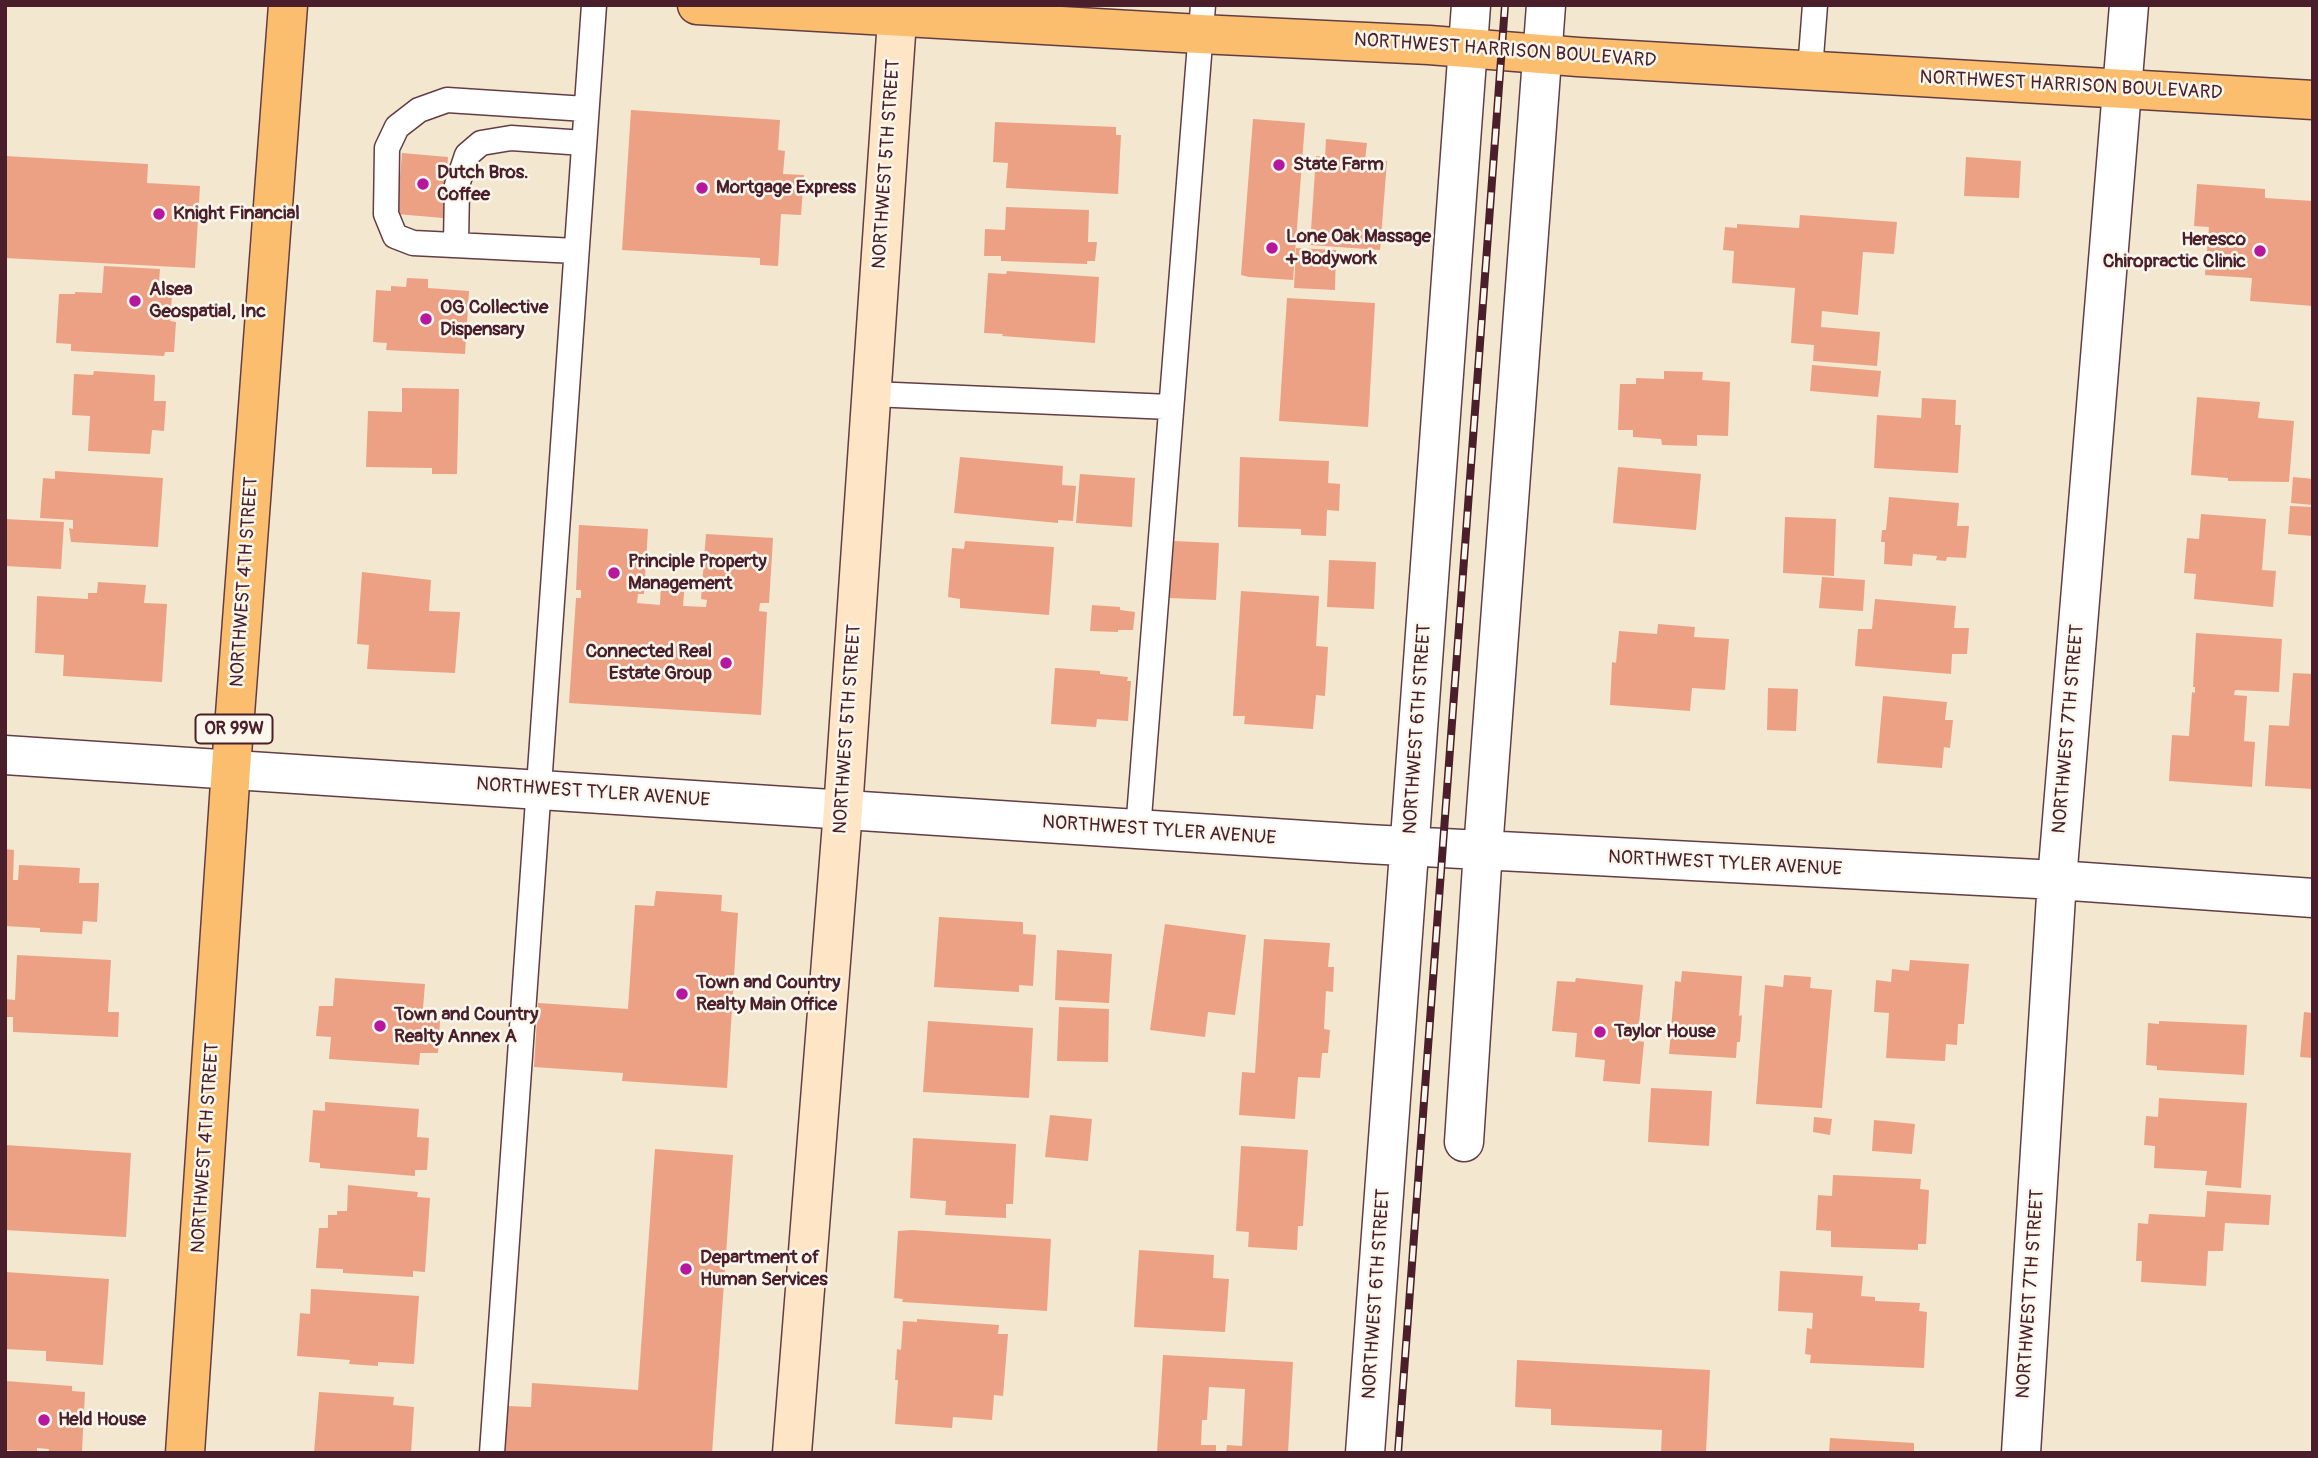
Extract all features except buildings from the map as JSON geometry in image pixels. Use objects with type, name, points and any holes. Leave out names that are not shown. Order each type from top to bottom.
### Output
[{"type":"main road","name":"NORTHWEST 4TH STREET","points":[[185,1453],[231,768],[288,5]]},
{"type":"main road","name":"NORTHWEST HARRISON BOULEVARD","points":[[697,5],[1202,20],[1542,54],[2313,100]]},
{"type":"street","name":"NORTHWEST 6TH STREET","points":[[1365,1453],[1471,5]]},
{"type":"street","points":[[1464,1142],[1546,5]]},
{"type":"street","name":"NORTHWEST 7TH STREET","points":[[2021,1453],[2057,880],[2129,5]]},
{"type":"street","name":"NORTHWEST 5TH STREET","points":[[792,1453],[843,810],[898,11]]},
{"type":"street","name":"NORTHWEST TYLER AVENUE","points":[[5,755],[1139,830],[2057,880],[2313,898]]},
{"type":"lane","points":[[492,1453],[594,5]]},
{"type":"lane","points":[[1810,70],[1815,5]]},
{"type":"lane","points":[[1139,830],[1202,20]]},
{"type":"lane","points":[[576,251],[413,243],[395,236],[386,214],[387,148],[397,127],[419,110],[447,100],[586,109]]},
{"type":"lane","points":[[456,245],[457,186],[467,155],[481,143],[511,138],[584,143]]},
{"type":"lane","points":[[872,394],[1170,407]]},
{"type":"railway","points":[[1398,1453],[1505,5]]},
{"type":"place","name":"State Farm","points":[[1279,165]]},
{"type":"place","name":"Dutch Bros. Coffee","points":[[423,184]]},
{"type":"place","name":"Mortgage Express","points":[[702,188]]},
{"type":"place","name":"Knight Financial","points":[[159,214]]},
{"type":"place","name":"Lone Oak Massage + Bodywork","points":[[1272,248]]},
{"type":"place","name":"Heresco Chiropractic Clinic","points":[[2260,251]]},
{"type":"place","name":"Alsea Geospatial, Inc","points":[[135,301]]},
{"type":"place","name":"OG Collective Dispensary","points":[[426,319]]},
{"type":"place","name":"Principle Property Management","points":[[614,573]]},
{"type":"place","name":"Connected Real Estate Group","points":[[726,663]]},
{"type":"place","name":"Town and Country Realty Main Office","points":[[682,994]]},
{"type":"place","name":"Town and Country Realty Annex A","points":[[380,1026]]},
{"type":"place","name":"Taylor House","points":[[1600,1032]]},
{"type":"place","name":"Department of Human Services","points":[[686,1269]]},
{"type":"place","name":"Held House","points":[[44,1420]]}]
